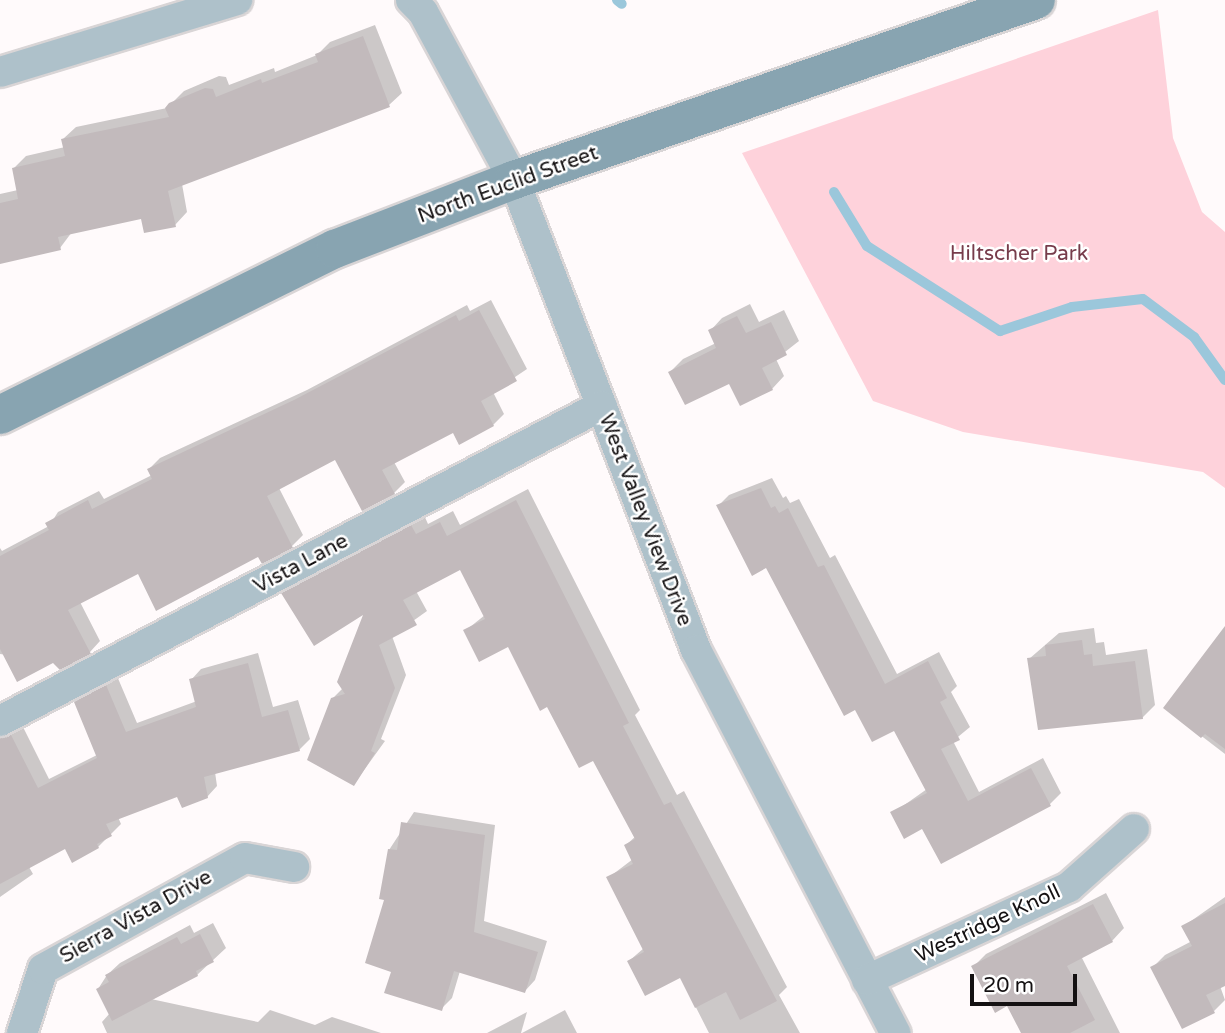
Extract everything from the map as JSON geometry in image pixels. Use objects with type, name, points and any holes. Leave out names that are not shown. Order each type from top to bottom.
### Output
[{"type":"main road","name":"North Euclid Street","points":[[0,415],[247,289],[335,249],[514,180],[1036,0]]},
{"type":"street","points":[[0,72],[237,0]]},
{"type":"street","name":"West Valley View Drive","points":[[411,0],[423,12],[514,180],[696,650],[895,1033]]},
{"type":"street","name":"Vista Lane","points":[[0,721],[601,406]]},
{"type":"street","name":"Westridge Knoll","points":[[867,980],[1069,887],[1134,829]]},
{"type":"street","name":"Sierra Vista Drive","points":[[22,1033],[43,969],[245,858],[294,867]]},
{"type":"green space","name":"Hiltscher Park","points":[[1158,10],[1173,138],[1202,212],[1225,232],[1225,488],[1203,472],[963,432],[873,401],[742,153]]},
{"type":"building","points":[[363,36],[390,107],[168,191],[176,227],[144,233],[141,219],[58,237],[61,250],[0,264],[0,203],[18,199],[12,168],[65,156],[61,139],[169,117],[165,108],[169,103],[205,88],[213,89],[216,97],[261,79],[262,83],[318,62],[315,54]]},
{"type":"building","points":[[479,310],[517,381],[481,401],[494,426],[459,445],[453,433],[382,470],[395,494],[362,511],[335,460],[267,496],[293,548],[262,564],[258,557],[156,611],[138,574],[68,610],[91,654],[60,670],[53,663],[17,682],[0,649],[0,556],[49,530],[45,523],[88,500],[92,509],[152,479],[147,469],[294,400],[456,315],[459,321]]},
{"type":"building","points":[[737,316],[746,333],[771,322],[787,355],[762,368],[773,390],[740,406],[729,384],[685,405],[668,372],[716,348],[708,330]]},
{"type":"building","points":[[761,488],[771,508],[775,506],[779,513],[788,508],[818,567],[824,565],[885,684],[928,661],[947,698],[940,702],[960,740],[941,749],[968,801],[1031,768],[1051,806],[941,864],[922,829],[904,839],[890,812],[927,793],[894,731],[872,742],[855,710],[844,716],[766,568],[752,576],[716,505]]},
{"type":"building","points":[[516,500],[629,723],[623,726],[664,805],[671,802],[777,1001],[740,1020],[726,992],[695,1008],[680,978],[645,996],[627,961],[644,952],[606,877],[633,864],[624,845],[635,839],[593,761],[579,768],[547,707],[540,711],[508,647],[479,662],[463,630],[485,619],[460,570],[403,600],[417,625],[379,645],[395,688],[371,751],[375,753],[354,786],[307,760],[331,698],[345,694],[337,682],[363,615],[314,646],[281,593],[411,525],[416,534],[440,522],[447,536]]},
{"type":"building","points":[[1225,626],[1225,749],[1205,734],[1201,738],[1163,708]]},
{"type":"building","points":[[1082,640],[1084,655],[1092,654],[1093,666],[1135,661],[1143,719],[1038,730],[1027,658],[1046,656],[1045,645]]},
{"type":"building","points":[[248,663],[262,717],[288,710],[300,751],[204,777],[208,798],[182,808],[177,797],[106,824],[112,836],[97,844],[99,848],[72,863],[65,849],[0,884],[0,738],[11,735],[38,788],[97,758],[74,702],[106,685],[126,732],[196,707],[189,679]]},
{"type":"building","points":[[401,822],[485,835],[474,932],[538,952],[525,993],[454,971],[442,1011],[384,993],[391,972],[365,963],[384,900],[379,899],[388,849],[397,850]]},
{"type":"building","points":[[1225,903],[1225,986],[1206,995],[1215,1013],[1182,1029],[1150,967],[1192,946],[1181,926]]},
{"type":"building","points":[[1093,904],[1113,942],[1067,966],[1095,1020],[1070,1033],[1021,1033],[1007,1006],[995,1013],[971,966]]},
{"type":"building","points":[[200,934],[214,962],[196,971],[198,976],[112,1021],[96,989],[109,982],[105,975],[177,937],[181,944]]},
{"type":"waterway","points":[[617,0],[622,4]]},
{"type":"waterway","points":[[834,192],[867,246],[1000,331],[1072,307],[1143,299],[1194,337],[1225,380]]}]
